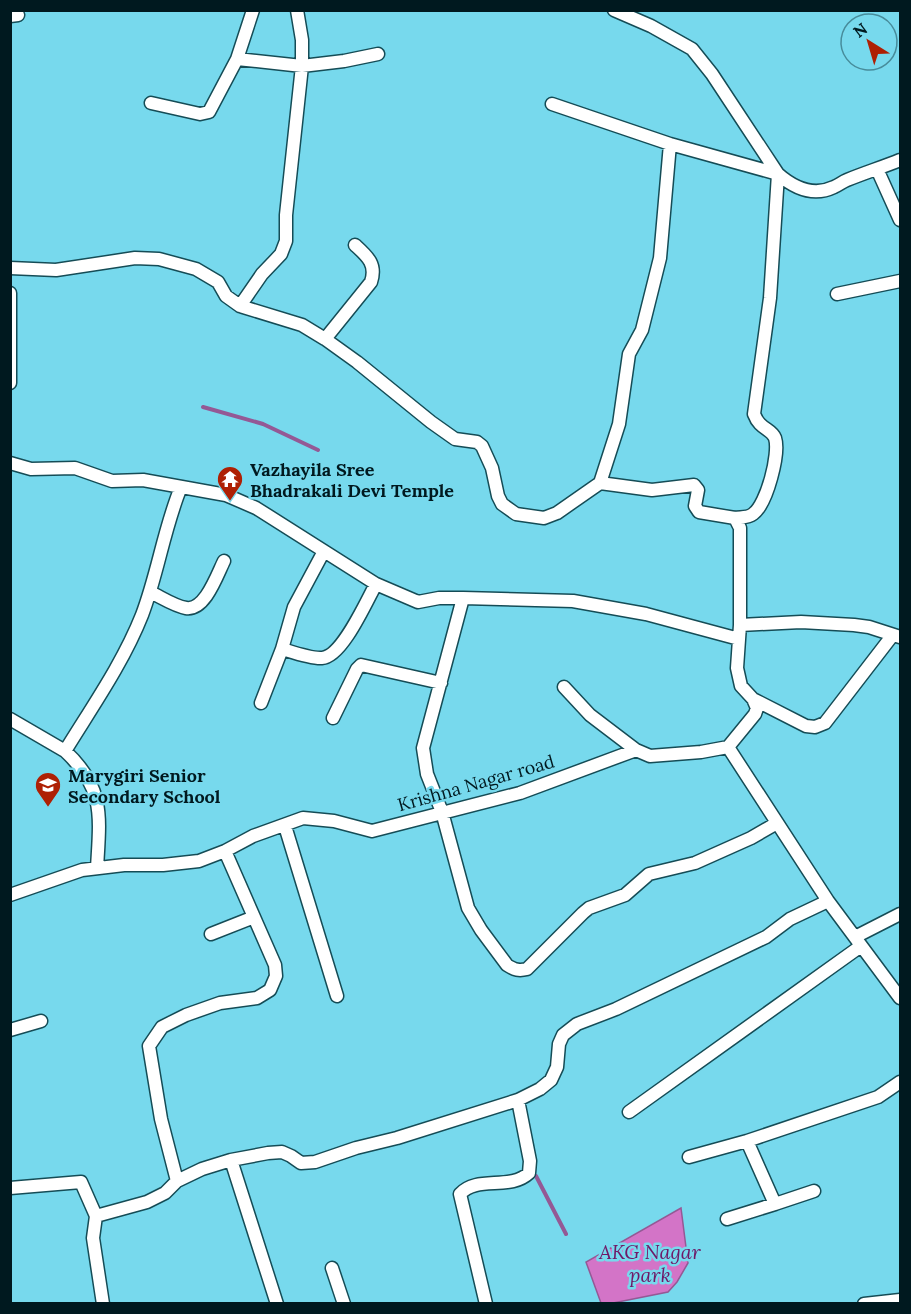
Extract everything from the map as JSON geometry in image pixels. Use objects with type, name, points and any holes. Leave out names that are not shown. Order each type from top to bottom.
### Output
[{"type":"street","points":[[151,103],[200,114],[209,112],[237,59],[253,10]]},
{"type":"street","points":[[240,306],[262,274],[281,254],[286,242],[286,215],[302,66],[303,40],[297,10]]},
{"type":"street","points":[[614,10],[651,26],[692,49],[712,74],[778,174],[789,183],[803,190],[819,191],[833,188],[846,180],[900,160]]},
{"type":"street","points":[[237,59],[302,66],[378,54]]},
{"type":"street","points":[[552,104],[670,144],[778,174]]},
{"type":"street","points":[[10,267],[56,270],[135,258],[159,259],[196,269],[218,282],[226,296],[240,306],[302,325],[325,339],[455,439],[477,442],[482,446],[492,468],[502,504],[516,514],[544,518],[557,513],[600,483],[619,424],[630,354],[642,330],[660,258],[670,144]]},
{"type":"street","points":[[877,169],[900,220]]},
{"type":"street","points":[[600,483],[652,490],[694,485],[698,490],[695,506],[699,512],[735,518],[754,514],[766,495],[771,478],[776,441],[772,432],[758,424],[754,414],[770,298],[778,174]]},
{"type":"street","points":[[325,339],[373,277],[374,267],[355,245]]},
{"type":"street","points":[[837,294],[900,281]]},
{"type":"street","points":[[10,293],[10,383]]},
{"type":"street","points":[[10,463],[31,469],[75,468],[112,481],[143,480],[226,495],[256,508],[376,585],[418,602],[439,598],[573,601],[646,614],[739,639]]},
{"type":"street","points":[[65,751],[133,636],[150,592],[160,551],[181,487]]},
{"type":"street","points":[[735,518],[740,528],[738,680],[757,708],[755,714],[728,747],[828,902],[900,998]]},
{"type":"street","points":[[261,703],[282,649],[294,607],[324,551]]},
{"type":"street","points":[[150,592],[185,608],[195,607],[203,601],[224,561]]},
{"type":"street","points":[[282,649],[319,659],[330,657],[342,645],[376,585]]},
{"type":"street","points":[[463,598],[423,748],[427,774],[442,812],[468,908],[481,930],[507,964],[520,971],[528,969],[589,908],[625,896],[649,874],[695,863],[752,838],[777,823]]},
{"type":"street","points":[[740,625],[801,622],[854,625],[869,627],[896,636],[825,723],[815,727],[806,726],[753,699]]},
{"type":"street","points":[[333,718],[361,665],[441,683]]},
{"type":"street","points":[[564,687],[590,715],[636,750]]},
{"type":"street","points":[[10,719],[65,751],[80,765],[90,779],[96,794],[99,837],[97,868]]},
{"type":"street","name":"Krishna Nagar road","points":[[10,895],[82,870],[200,861],[253,836],[303,818],[313,818],[372,831],[520,793],[636,750],[650,756],[701,752],[728,747]]},
{"type":"street","points":[[285,826],[338,996]]},
{"type":"street","points":[[177,1181],[161,1119],[149,1046],[162,1027],[186,1015],[220,1003],[257,998],[270,990],[276,976],[275,965],[225,851]]},
{"type":"street","points":[[96,1216],[147,1202],[165,1192],[177,1181],[202,1169],[231,1160],[282,1152],[301,1163],[315,1162],[518,1100],[540,1089],[551,1080],[557,1067],[559,1044],[563,1035],[577,1024],[616,1009],[757,941],[790,919],[828,902]]},
{"type":"street","points":[[628,1112],[858,942],[900,914]]},
{"type":"street","points":[[212,934],[254,917]]},
{"type":"street","points":[[10,1030],[41,1021]]},
{"type":"street","points":[[689,1157],[747,1141],[878,1097],[900,1082]]},
{"type":"street","points":[[486,1304],[460,1194],[469,1186],[515,1180],[529,1173],[530,1161],[518,1100]]},
{"type":"street","points":[[747,1141],[775,1204]]},
{"type":"street","points":[[231,1160],[277,1304]]},
{"type":"street","points":[[10,1188],[81,1182],[96,1216],[93,1238],[102,1304]]},
{"type":"street","points":[[727,1219],[814,1191]]},
{"type":"street","points":[[332,1268],[344,1304]]},
{"type":"street","points":[[864,1304],[900,1300]]},
{"type":"water","name":"AKG Nagar park","points":[[681,1208],[688,1263],[677,1282],[668,1292],[613,1303],[601,1303],[586,1262]]},
{"type":"waterway","points":[[203,407],[263,424],[318,450]]},
{"type":"waterway","points":[[536,1176],[566,1234]]},
{"type":"place","name":"Vazhayila Sree Bhadrakali Devi Temple","points":[[230,502]]},
{"type":"place","name":"Marygiri Senior Secondary School","points":[[48,808]]}]
